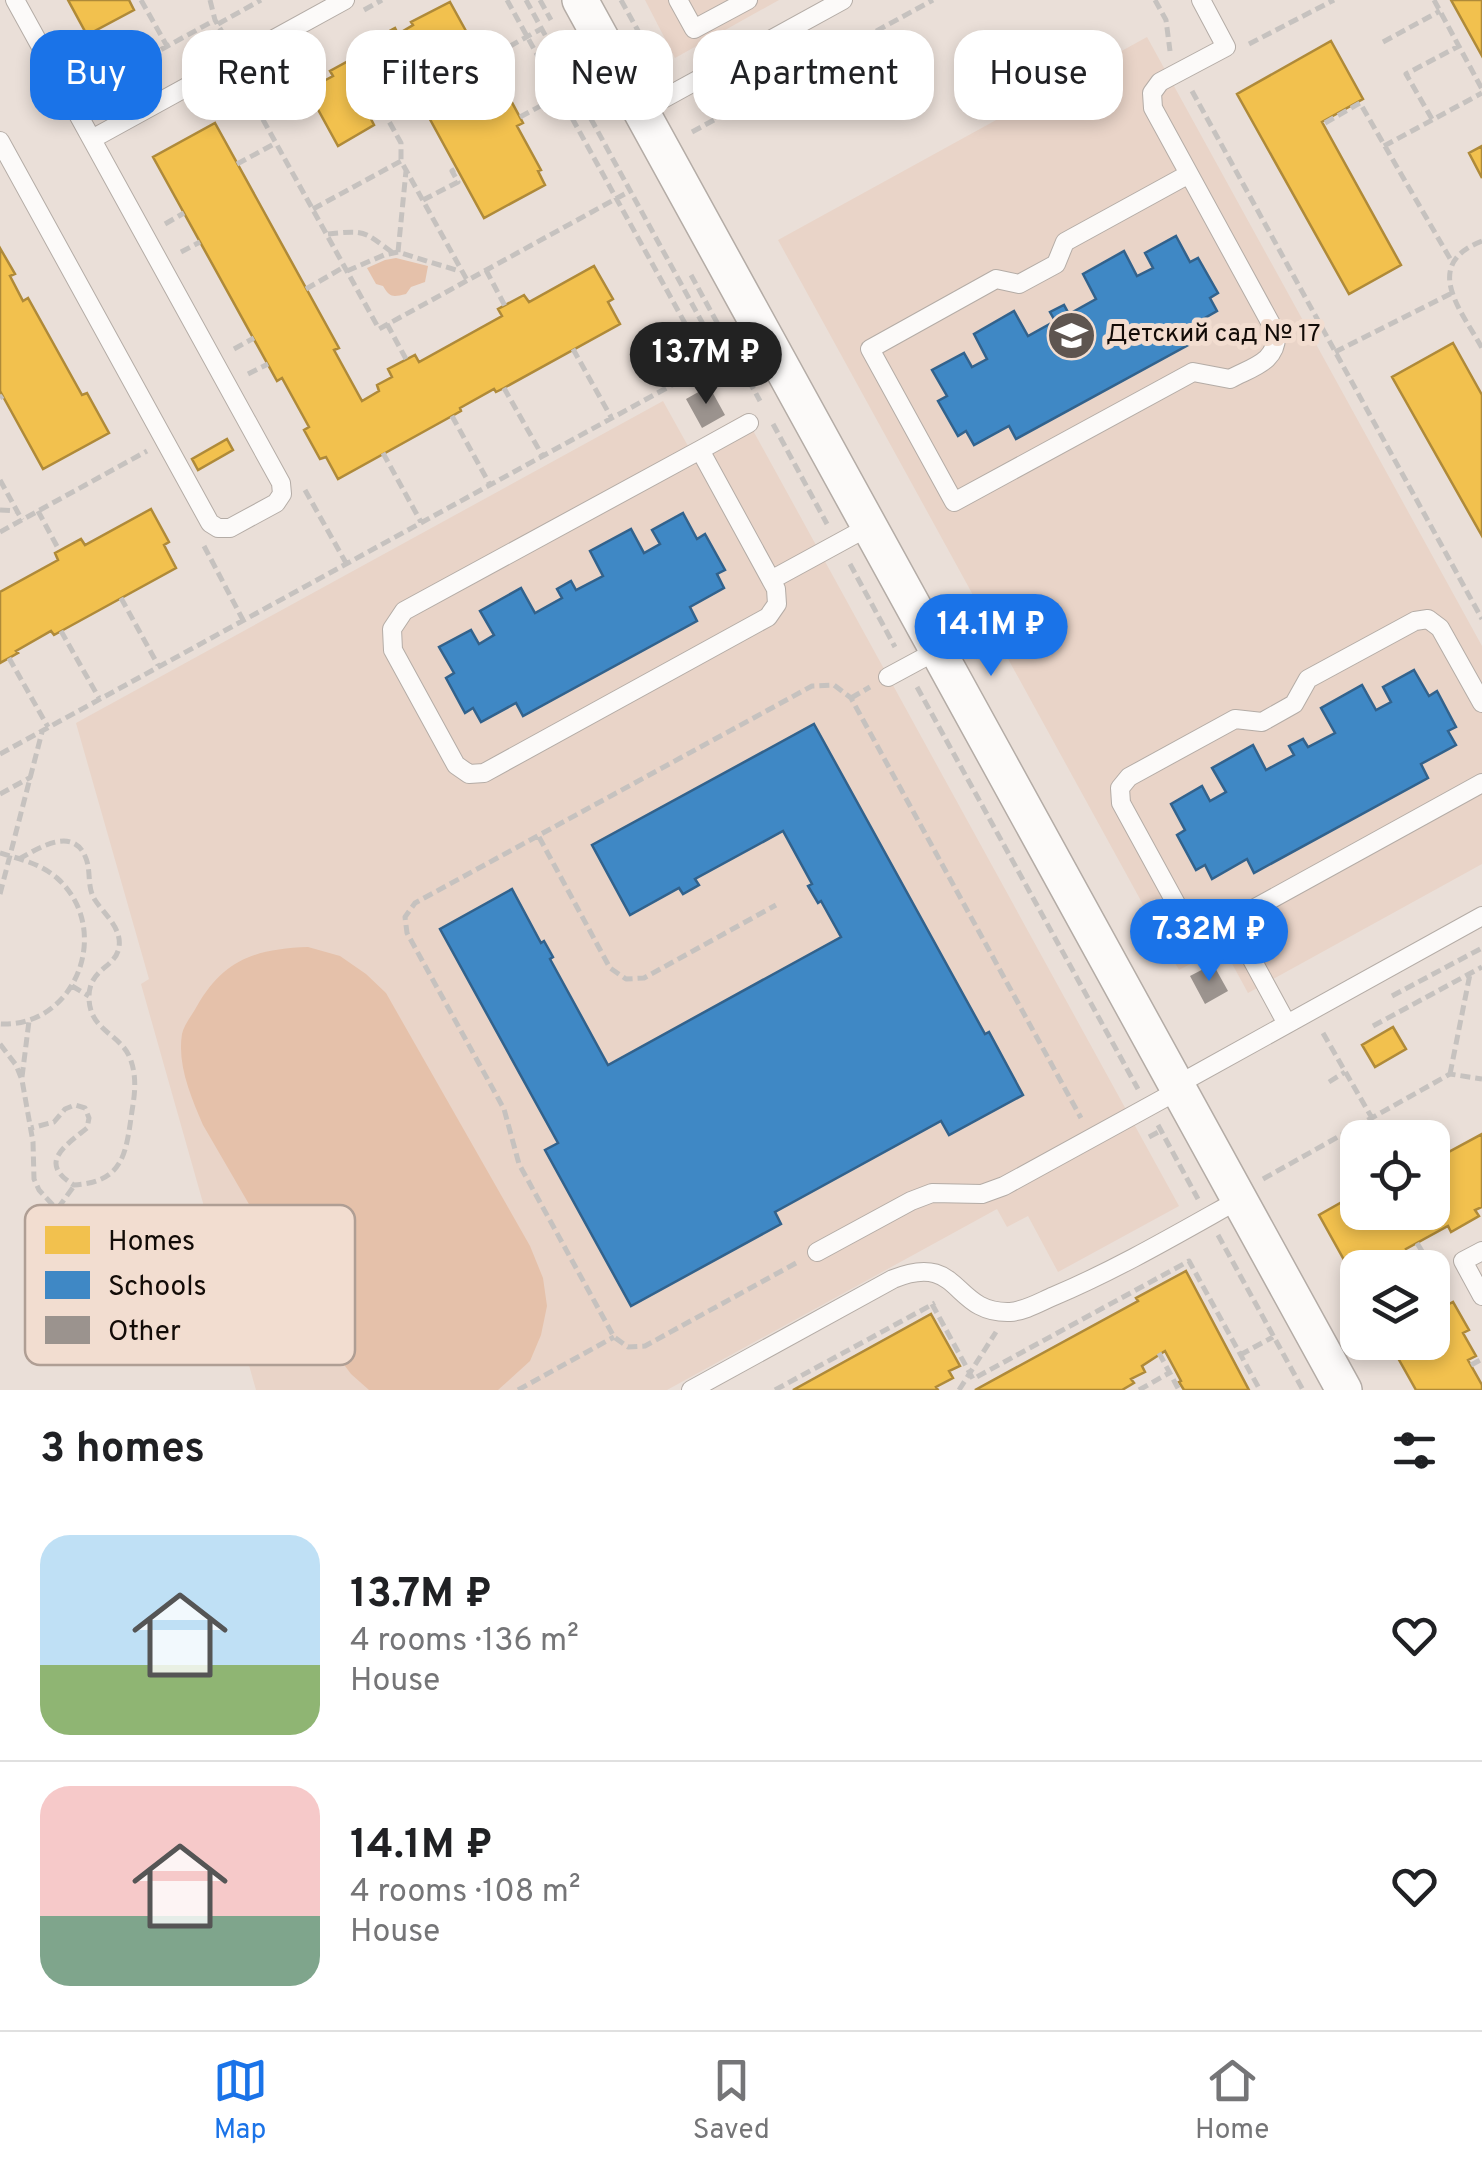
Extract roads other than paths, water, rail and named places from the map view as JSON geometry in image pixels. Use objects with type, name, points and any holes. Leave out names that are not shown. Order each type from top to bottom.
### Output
[{"type":"street","points":[[580,0],[602,30]]},
{"type":"street","points":[[665,120],[870,526],[938,650],[1178,1087],[1251,1189],[1344,1390]]},
{"type":"lane","points":[[0,141],[210,522],[218,528],[230,528],[276,503],[282,494],[282,483],[16,0]]},
{"type":"lane","points":[[92,139],[345,0]]},
{"type":"lane","points":[[678,0],[694,29],[748,0]]},
{"type":"lane","points":[[673,94],[843,0]]},
{"type":"lane","points":[[1189,174],[1065,242],[1056,264],[1019,284],[996,279],[870,349],[954,502],[1193,372],[1230,379],[1270,358],[1277,347],[1276,333],[1153,108],[1152,93],[1160,82],[1226,47],[1201,0]]},
{"type":"lane","points":[[700,450],[776,589],[777,604],[768,617],[484,773],[469,774],[456,765],[393,650],[392,629],[404,612],[749,423]]},
{"type":"lane","points":[[771,580],[870,526]]},
{"type":"lane","points":[[1482,702],[1440,628],[1428,619],[1415,620],[1308,679],[1294,704],[1262,722],[1235,719],[1129,777],[1120,788],[1121,803],[1185,920],[1199,929],[1217,929],[1482,783]]},
{"type":"lane","points":[[888,677],[938,650]]},
{"type":"lane","points":[[817,1252],[911,1200],[932,1193],[982,1194],[1004,1186],[1482,916]]},
{"type":"lane","points":[[1230,921],[1287,1024]]},
{"type":"lane","points":[[691,1390],[910,1272],[947,1277],[977,1306],[1006,1312],[1021,1310],[1096,1278],[1251,1189]]},
{"type":"lane","points":[[1482,1251],[1463,1262],[1482,1296]]},
{"type":"place","name":"Детский сад № 17","points":[[1071,335]]}]
